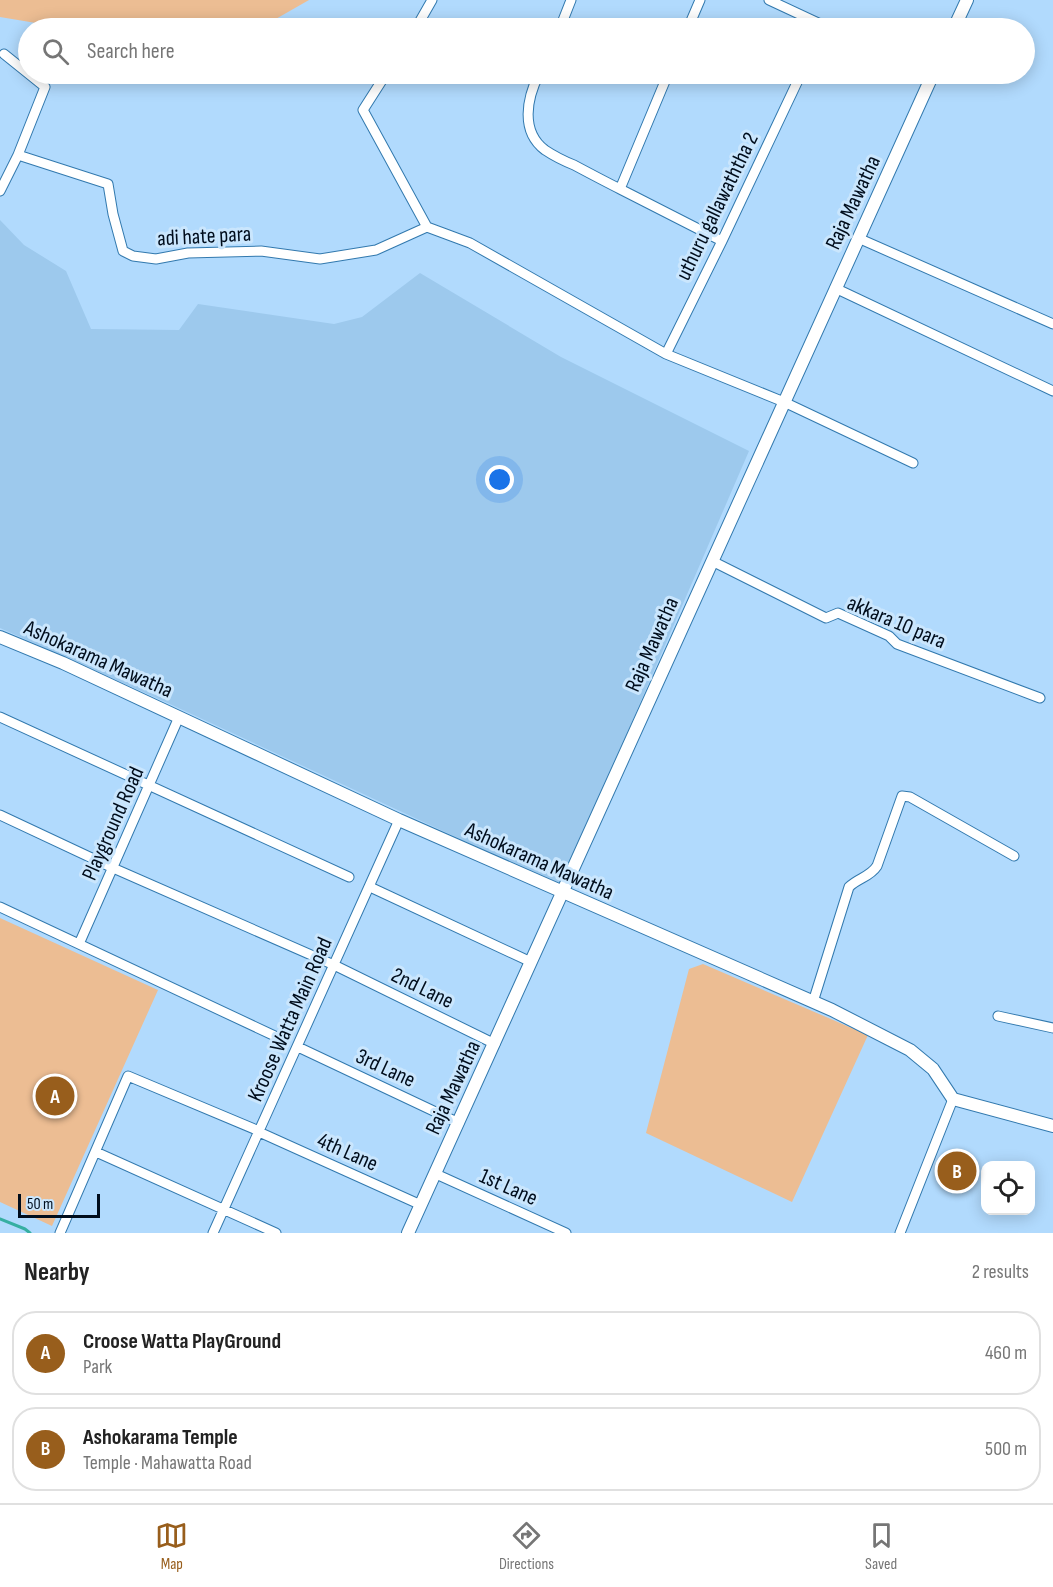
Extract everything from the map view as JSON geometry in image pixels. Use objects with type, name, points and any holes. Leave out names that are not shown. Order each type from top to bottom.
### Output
[{"type":"street","points":[[422,18],[432,0]]},
{"type":"street","points":[[564,18],[571,0]]},
{"type":"street","points":[[692,18],[700,0]]},
{"type":"street","points":[[769,0],[805,18]]},
{"type":"street","points":[[959,18],[967,0]]},
{"type":"street","points":[[4,54],[18,65]]},
{"type":"street","points":[[0,191],[18,155],[45,87],[41,84]]},
{"type":"street","points":[[380,84],[363,110],[427,227],[470,243],[666,354],[784,402],[913,462]]},
{"type":"street","points":[[535,84],[530,97],[528,114],[530,129],[535,140],[550,153],[723,241]]},
{"type":"street","points":[[620,189],[664,84]]},
{"type":"street","name":"uthuru gallawaththa 2","points":[[666,354],[723,241],[796,84]]},
{"type":"street","name":"Raja Mawatha","points":[[408,1233],[926,84]]},
{"type":"street","name":"adi hate para","points":[[18,155],[108,184],[123,251],[133,256],[156,259],[188,253],[261,251],[320,259],[376,250],[427,227]]},
{"type":"street","points":[[858,238],[1053,324]]},
{"type":"street","points":[[835,288],[1053,391]]},
{"type":"street","name":"akkara 10 para","points":[[712,561],[826,618],[838,613],[889,636],[897,644],[1040,698]]},
{"type":"street","name":"Ashokarama Mawatha","points":[[0,636],[63,663],[399,820],[832,1010],[910,1050],[933,1069],[953,1098]]},
{"type":"street","points":[[0,717],[349,877]]},
{"type":"street","name":"Playground Road","points":[[79,944],[180,717]]},
{"type":"street","points":[[813,1002],[849,887],[855,881],[873,873],[902,796],[910,797],[1014,856]]},
{"type":"street","name":"2nd Lane","points":[[0,815],[113,868],[334,965],[495,1044]]},
{"type":"street","name":"Kroose Watta Main Road","points":[[213,1233],[399,820]]},
{"type":"street","points":[[370,887],[531,962]]},
{"type":"street","points":[[0,907],[277,1038]]},
{"type":"street","points":[[998,1016],[1053,1028]]},
{"type":"street","name":"3rd Lane","points":[[298,1047],[459,1123]]},
{"type":"street","name":"4th Lane","points":[[96,1152],[128,1076],[421,1205]]},
{"type":"street","points":[[900,1233],[953,1098],[1053,1126]]},
{"type":"street","points":[[60,1233],[96,1152],[276,1233]]},
{"type":"street","name":"1st Lane","points":[[436,1174],[566,1233]]},
{"type":"shaded area","points":[[0,0],[309,0],[278,18],[18,18],[18,20],[0,17]]},
{"type":"shaded area","points":[[0,220],[24,245],[66,271],[91,329],[179,330],[198,304],[334,324],[362,317],[420,273],[561,357],[749,451],[561,886],[172,705],[0,628]]},
{"type":"shaded area","points":[[0,918],[158,990],[52,1226],[0,1202]]},
{"type":"shaded area","points":[[703,964],[868,1035],[792,1202],[646,1133],[689,969]]},
{"type":"waterway","points":[[0,1219],[30,1233]]},
{"type":"place","name":"Croose Watta PlayGround","points":[[55,1096]]},
{"type":"place","name":"Ashokarama Temple","points":[[957,1171]]}]
